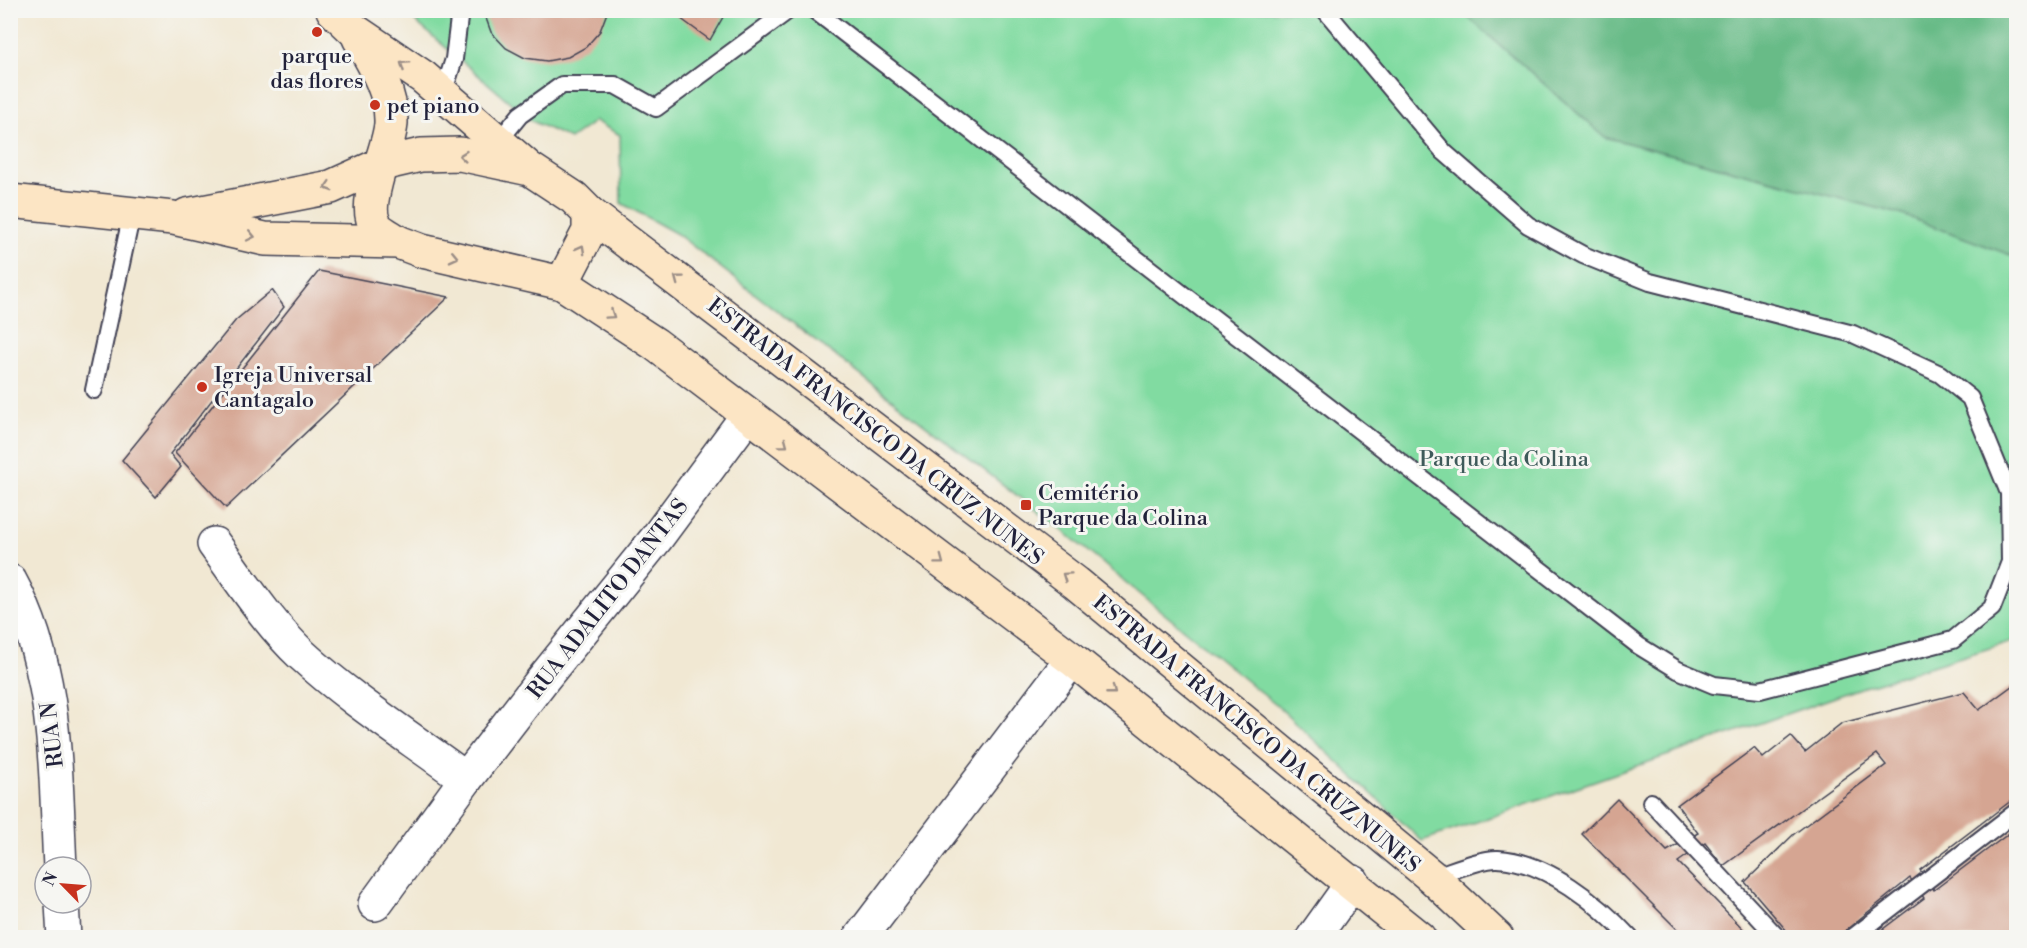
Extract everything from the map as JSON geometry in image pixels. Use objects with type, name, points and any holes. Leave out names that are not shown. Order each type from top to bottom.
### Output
[{"type":"main road","points":[[344,21],[443,94],[530,169]]},
{"type":"main road","points":[[344,21],[383,79],[391,120],[382,164],[373,191],[371,216],[376,227],[398,242]]},
{"type":"main road","name":"ESTRADA FRANCISCO DA CRUZ NUNES","points":[[173,218],[269,201],[331,187],[382,164],[421,155],[460,154],[530,169],[574,198],[589,213],[1076,583],[1432,877],[1497,938]]},
{"type":"main road","name":"ESTRADA FRANCISCO DA CRUZ NUNES","points":[[10,201],[173,218],[265,239],[398,242],[422,251],[562,283],[655,344],[747,416],[1072,659],[1353,882],[1419,938]]},
{"type":"main road","points":[[562,283],[590,231],[589,213]]},
{"type":"street","name":"RUA ADALITO DANTAS","points":[[375,904],[466,778],[656,539],[747,416]]},
{"type":"street","points":[[214,544],[276,629],[302,655],[330,679],[466,778]]},
{"type":"street","name":"RUA N","points":[[15,599],[44,677],[55,752],[59,855]]},
{"type":"street","points":[[860,938],[1072,659]]},
{"type":"street","points":[[1313,938],[1353,882]]},
{"type":"street","points":[[63,915],[64,938]]},
{"type":"lane","points":[[443,94],[454,59],[460,10]]},
{"type":"lane","points":[[498,142],[520,115],[562,85],[615,85],[656,108],[789,10]]},
{"type":"lane","points":[[814,10],[1629,639],[1678,670],[1714,685],[1760,690],[1953,640],[1992,608],[2010,562],[2009,493],[1970,398],[1940,374],[1852,334],[1650,282],[1583,255],[1528,225],[1444,152],[1325,10]]},
{"type":"lane","points":[[94,390],[132,213]]},
{"type":"lane","points":[[1651,802],[1778,938]]},
{"type":"lane","points":[[1852,938],[2016,812]]},
{"type":"lane","points":[[1432,877],[1497,859],[1527,866],[1577,889],[1630,938]]},
{"type":"green space","name":"Parque da Colina","points":[[403,11],[1461,11],[1605,137],[1900,214],[2016,257],[2016,640],[1864,687],[1422,841],[1281,709],[1058,527],[677,234],[621,203],[620,135],[595,121],[570,139],[532,121]]},
{"type":"green space","points":[[1461,11],[2016,11],[2016,257],[1900,214],[1605,137]]},
{"type":"building","points":[[483,10],[608,10],[600,31],[586,47],[568,57],[547,61],[525,58],[506,48],[491,32]]},
{"type":"building","points":[[669,10],[727,10],[710,40]]},
{"type":"building","points":[[319,271],[449,297],[226,508],[175,453]]},
{"type":"building","name":"Igreja Universal Cantagalo","points":[[272,290],[284,307],[170,454],[181,467],[156,497],[122,460],[236,320]]},
{"type":"building","points":[[2016,683],[2016,797],[1920,870],[1934,890],[2016,828],[2016,938],[1871,938],[1924,898],[1910,878],[1836,938],[1793,938],[1745,882],[1794,834],[1886,765],[1877,754],[1723,866],[1705,843],[1678,862],[1752,938],[1686,938],[1582,834],[1617,799],[1667,851],[1698,833],[1677,805],[1754,748],[1763,758],[1791,736],[1805,752],[1842,723],[1964,692],[1979,710]]},
{"type":"place","name":"parque das flores","points":[[317,32]]},
{"type":"place","name":"pet piano","points":[[375,105]]},
{"type":"place","name":"Igreja Universal Cantagalo","points":[[202,387]]},
{"type":"place","name":"Cemitério Parque da Colina","points":[[1026,505]]}]
